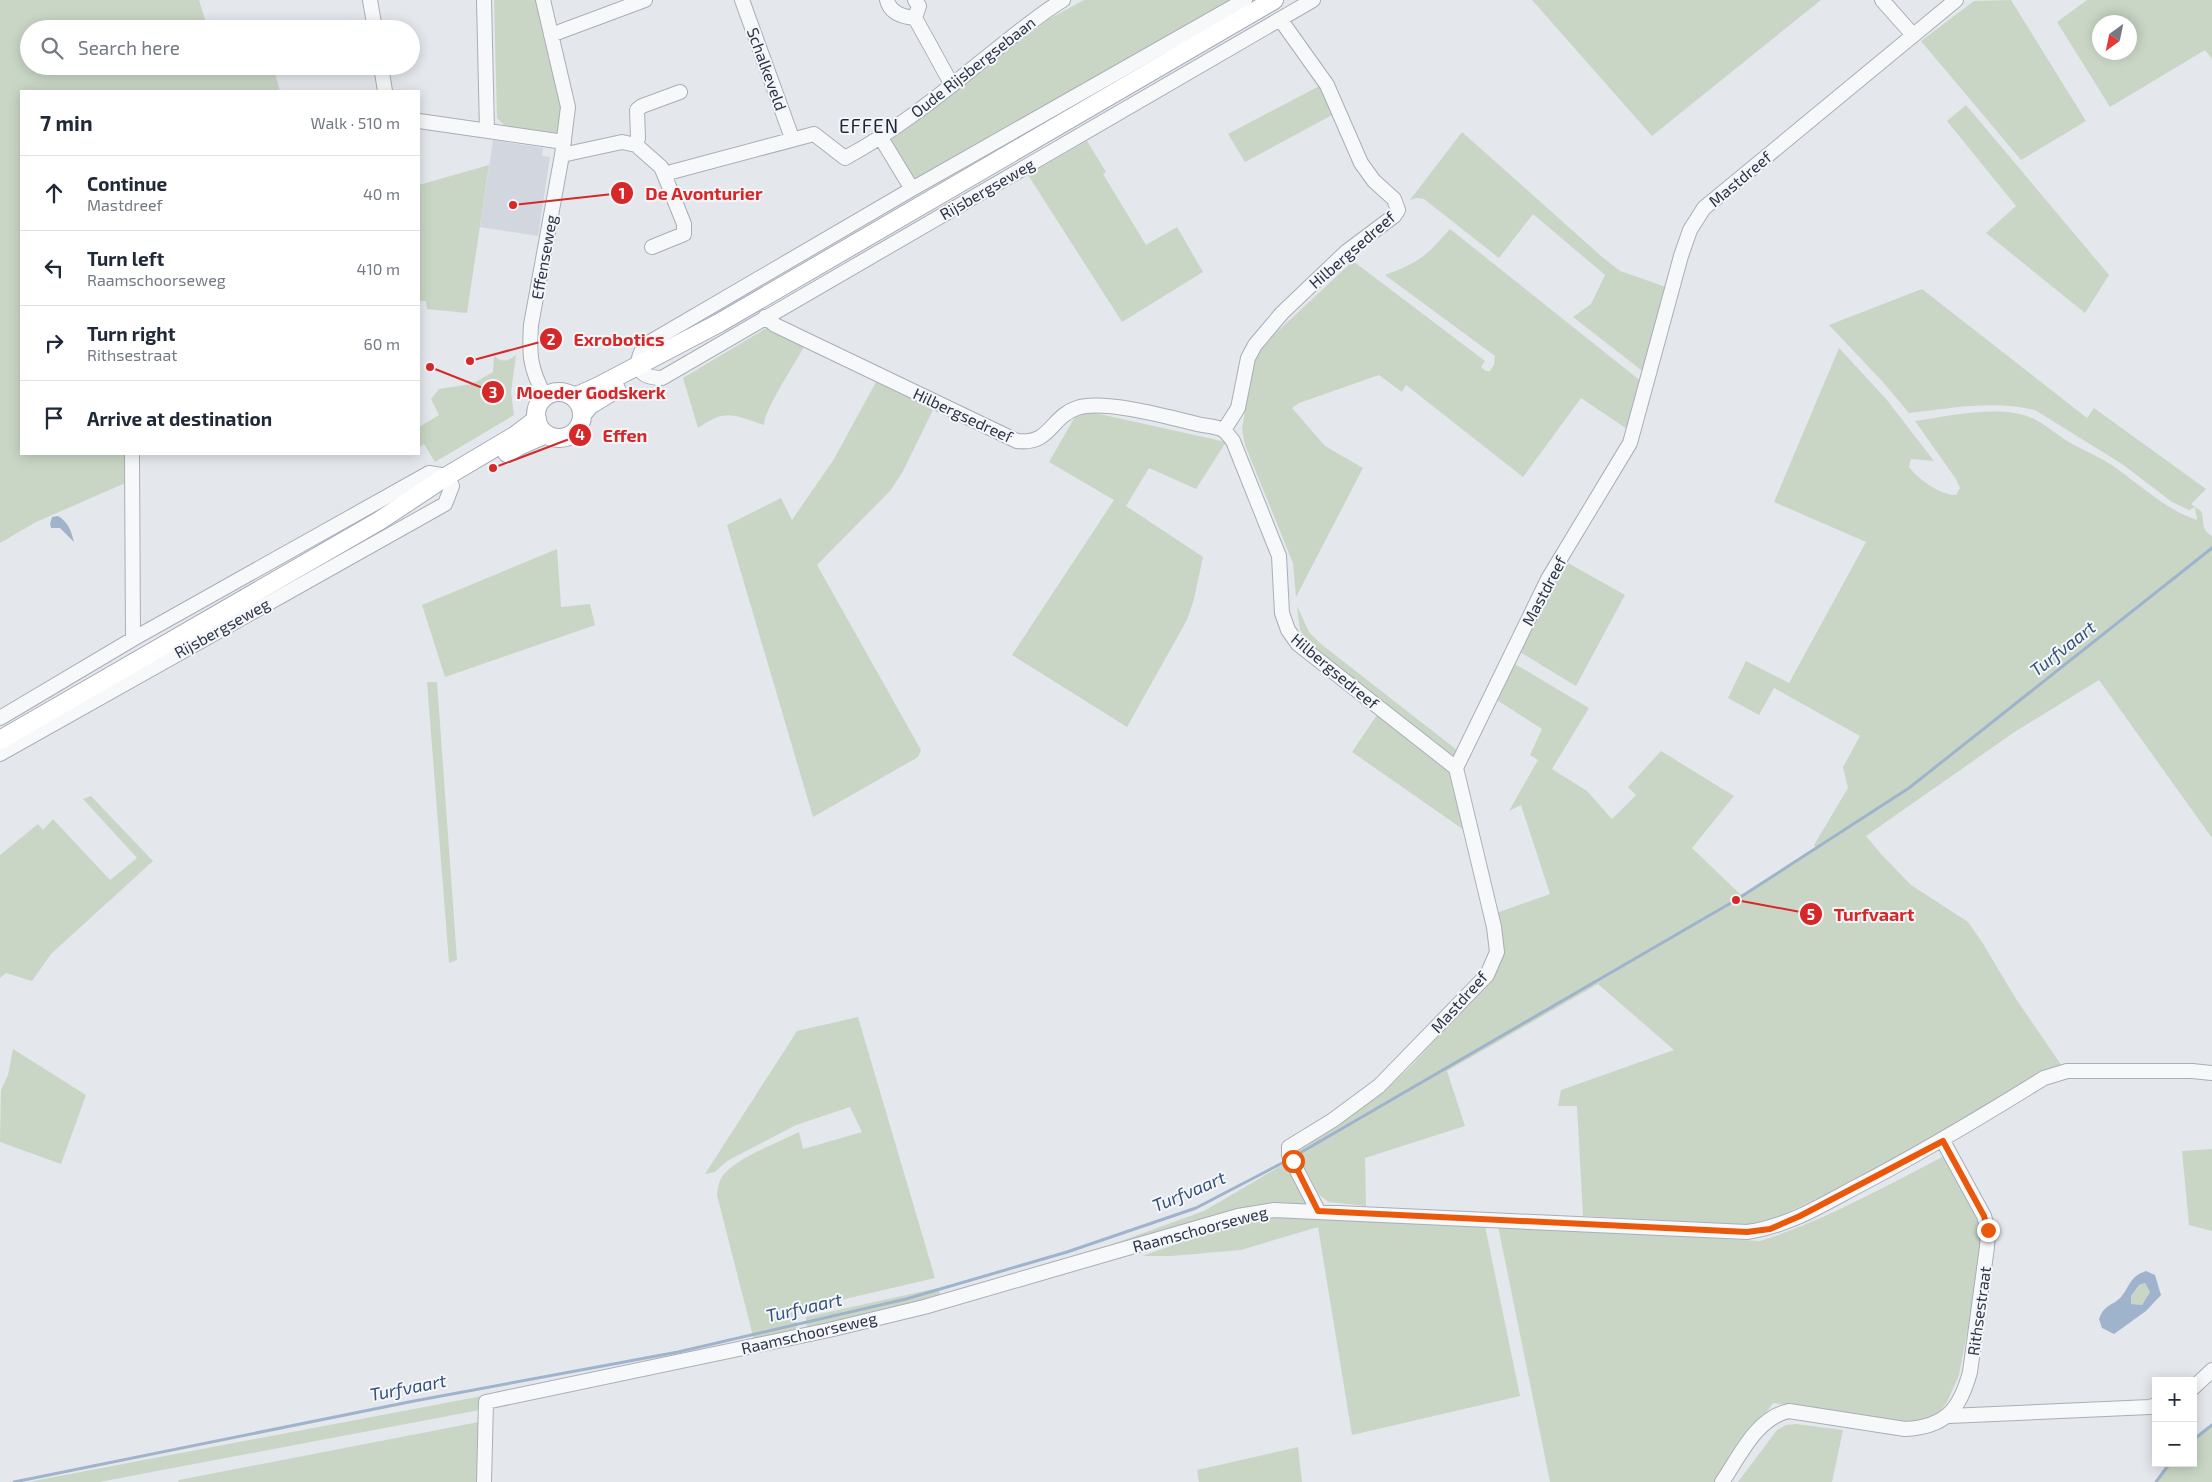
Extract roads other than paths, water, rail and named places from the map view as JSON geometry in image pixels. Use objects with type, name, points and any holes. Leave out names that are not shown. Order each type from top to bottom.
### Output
[{"type":"main road","name":"Rijsbergseweg","points":[[582,414],[640,370],[1274,0]]},
{"type":"main road","name":"Rijsbergseweg","points":[[572,396],[578,396],[640,370]]},
{"type":"main road","points":[[563,392],[572,396],[582,409],[579,428],[564,439],[546,434],[540,428],[537,419],[537,410],[545,396],[563,392]]},
{"type":"main road","name":"Rijsbergseweg","points":[[450,481],[537,419]]},
{"type":"main road","name":"Rijsbergseweg","points":[[0,740],[450,481],[546,434]]},
{"type":"street","points":[[370,0],[373,20]]},
{"type":"street","points":[[484,0],[487,131]]},
{"type":"street","name":"Effenseweg","points":[[543,0],[568,107],[563,149],[531,326],[531,361],[538,383],[545,396]]},
{"type":"street","points":[[551,36],[645,0]]},
{"type":"street","name":"Schalkeveld","points":[[742,0],[792,138]]},
{"type":"street","points":[[887,0],[892,10],[903,17],[915,18]]},
{"type":"street","points":[[915,0],[919,6],[915,18],[952,85]]},
{"type":"street","name":"Oude Rijsbergsebaan","points":[[664,174],[792,138],[814,134],[845,158],[882,138],[1044,12],[1063,0]]},
{"type":"street","points":[[640,370],[637,357],[644,345],[912,189],[1245,0]]},
{"type":"street","name":"Rijsbergseweg","points":[[640,370],[652,378],[662,378],[1313,0]]},
{"type":"street","points":[[1882,0],[1913,35]]},
{"type":"street","name":"Mastdreef","points":[[1318,1211],[1291,1158],[1289,1147],[1334,1120],[1379,1086],[1487,975],[1497,952],[1494,927],[1456,768],[1548,579],[1630,443],[1681,256],[1690,230],[1704,208],[1956,0]]},
{"type":"street","name":"Hilbergsedreef","points":[[1224,430],[1238,408],[1248,358],[1255,345],[1282,313],[1346,252],[1394,216],[1398,210],[1394,199],[1374,181],[1360,163],[1327,85],[1280,19]]},
{"type":"street","points":[[383,75],[386,90]]},
{"type":"street","points":[[636,145],[638,138],[637,110],[642,106],[680,92]]},
{"type":"street","points":[[420,120],[487,131],[563,149],[622,142],[636,145],[661,167],[684,224],[684,234],[652,247]]},
{"type":"street","points":[[882,138],[912,189]]},
{"type":"street","name":"Hilbergsedreef","points":[[765,317],[774,325],[1017,441],[1028,442],[1038,439],[1047,434],[1066,414],[1077,408],[1091,405],[1144,411],[1224,430],[1233,441],[1279,556],[1282,612],[1288,630],[1298,644],[1456,768]]},
{"type":"street","points":[[132,455],[133,639]]},
{"type":"street","name":"Rijsbergseweg","points":[[0,718],[133,639],[429,473],[450,481],[445,504],[0,754]]},
{"type":"street","name":"Raamschoorseweg","points":[[484,1482],[486,1402],[829,1330],[924,1306],[1238,1216],[1274,1210],[1318,1211],[1747,1232],[1770,1229],[1800,1216],[1943,1141],[2044,1078],[2067,1071],[2192,1070],[2212,1073]]},
{"type":"street","name":"Rithsestraat","points":[[1943,1141],[1984,1216],[1988,1230],[1970,1372],[1965,1390],[1949,1416]]},
{"type":"street","points":[[2197,1384],[2212,1370]]},
{"type":"street","points":[[1722,1482],[1765,1421],[1777,1414],[1789,1411],[1906,1429],[1918,1428],[1949,1416],[2152,1406]]},
{"type":"water","points":[[58,516],[69,527],[74,542],[60,528],[51,528],[52,517]]},
{"type":"water","points":[[2146,1271],[2155,1275],[2161,1295],[2146,1311],[2114,1334],[2102,1328],[2099,1319],[2104,1310],[2121,1297],[2133,1279]],"holes":[[[2145,1283],[2150,1292],[2142,1305],[2131,1304],[2131,1296],[2139,1285]]]},
{"type":"waterway","name":"Turfvaart","points":[[1293,1157],[1736,900],[1909,788],[2212,548]]},
{"type":"waterway","name":"Turfvaart","points":[[14,1482],[414,1401],[678,1352],[906,1299],[1067,1252],[1196,1208],[1288,1160]]},
{"type":"waterway","points":[[2197,1437],[2212,1425]]},
{"type":"waterway","points":[[2156,1482],[2167,1467]]},
{"type":"place","name":"De Avonturier","points":[[513,205]]},
{"type":"place","name":"Exrobotics","points":[[470,361]]},
{"type":"place","name":"Moeder Godskerk","points":[[430,367]]},
{"type":"place","name":"Effen","points":[[493,468]]},
{"type":"place","name":"Turfvaart","points":[[1736,900]]},
{"type":"district","name":"EFFEN","points":[[869,126]]}]
